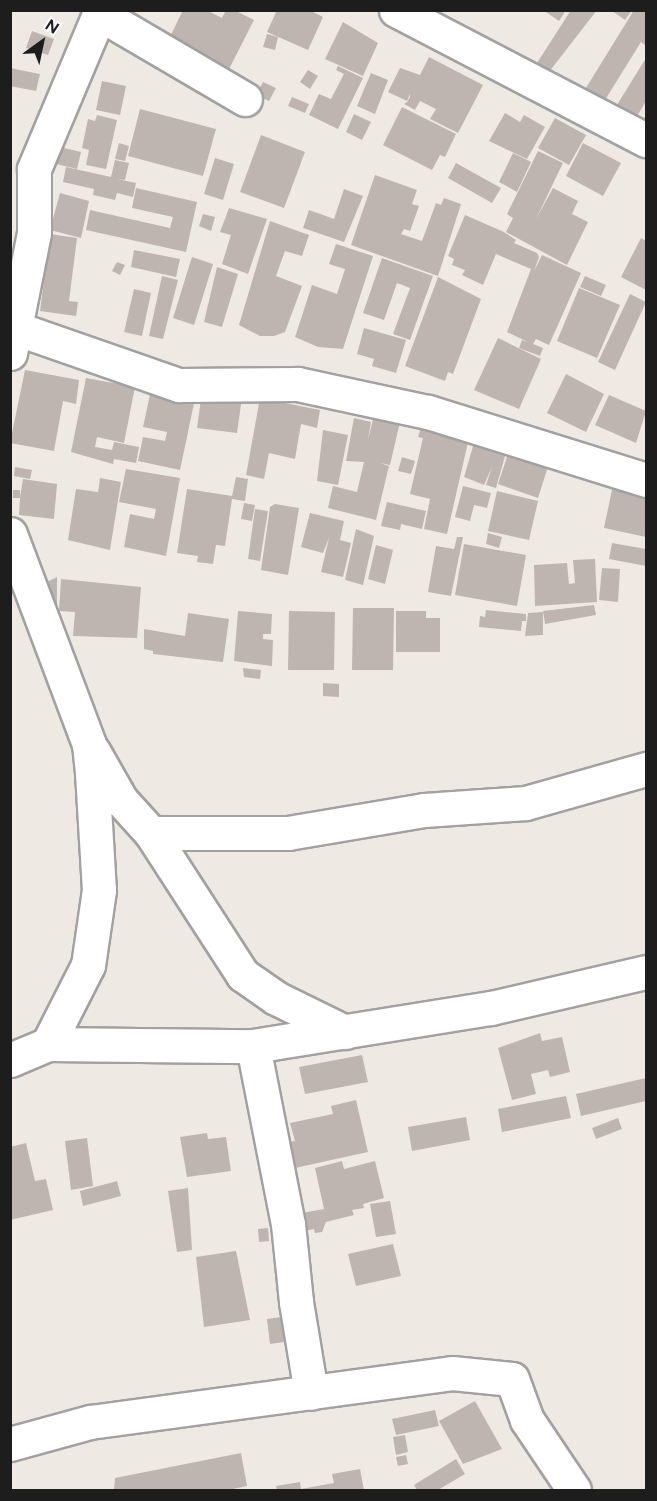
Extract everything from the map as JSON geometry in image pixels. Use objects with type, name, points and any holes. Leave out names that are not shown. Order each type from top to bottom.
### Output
[{"type":"street","points":[[396,10],[646,140]]},
{"type":"street","points":[[245,99],[101,12],[33,169],[34,233],[13,341],[179,385],[298,384],[428,412],[646,480]]},
{"type":"street","points":[[10,534],[89,744],[121,800],[151,833],[243,975],[276,998],[345,1032]]},
{"type":"street","points":[[48,1044],[88,965],[99,890],[89,744]]},
{"type":"street","points":[[151,833],[288,833],[424,810],[526,803],[646,769]]},
{"type":"street","points":[[10,1059],[48,1044],[253,1046],[491,1008],[646,972]]},
{"type":"street","points":[[253,1046],[288,1224],[296,1302],[311,1393]]},
{"type":"street","points":[[10,1444],[90,1422],[452,1373],[512,1379],[526,1420],[574,1491]]},
{"type":"building","points":[[183,10],[206,10],[222,18],[226,10],[234,10],[254,20],[226,75],[166,45]]},
{"type":"building","points":[[277,10],[309,10],[323,17],[308,50],[267,32]]},
{"type":"building","points":[[543,10],[566,10],[559,21]]},
{"type":"building","points":[[571,10],[597,10],[549,72],[537,63]]},
{"type":"building","points":[[611,10],[632,10],[625,20]]},
{"type":"building","points":[[634,10],[646,10],[646,46],[641,42],[600,108],[581,96]]},
{"type":"building","points":[[343,22],[378,43],[363,76],[325,59]]},
{"type":"building","points":[[32,31],[54,39],[48,55],[26,48]]},
{"type":"building","points":[[267,34],[278,37],[275,50],[263,47]]},
{"type":"building","points":[[429,57],[483,85],[458,133],[430,119],[436,109],[420,101],[415,110],[404,104],[407,102],[410,97],[410,94],[407,101],[388,92],[400,68],[420,75]]},
{"type":"building","points":[[646,58],[646,101],[632,125],[612,113]]},
{"type":"building","points":[[338,66],[363,78],[338,129],[309,115],[319,94],[331,99],[344,74],[336,70]]},
{"type":"building","points":[[10,68],[40,74],[36,91],[10,86]]},
{"type":"building","points":[[308,70],[318,76],[310,89],[300,82]]},
{"type":"building","points":[[371,73],[388,80],[375,114],[357,106]]},
{"type":"building","points":[[102,81],[126,86],[120,115],[96,110]]},
{"type":"building","points":[[263,82],[276,88],[269,101],[256,95]]},
{"type":"building","points":[[292,97],[309,104],[305,113],[288,106]]},
{"type":"building","points":[[402,107],[456,134],[445,157],[440,155],[432,170],[383,145]]},
{"type":"building","points":[[140,109],[216,129],[203,176],[128,156]]},
{"type":"building","points":[[505,113],[520,122],[524,115],[545,127],[527,159],[489,141]]},
{"type":"building","points":[[354,114],[371,122],[362,140],[346,132]]},
{"type":"building","points":[[97,115],[117,120],[106,169],[86,165],[89,150],[82,148],[88,119],[95,121]]},
{"type":"building","points":[[555,118],[586,135],[569,165],[538,148]]},
{"type":"building","points":[[261,135],[305,152],[284,208],[240,192]]},
{"type":"building","points":[[119,143],[129,146],[125,161],[115,159]]},
{"type":"building","points":[[583,143],[621,163],[603,196],[566,176]]},
{"type":"building","points":[[60,147],[81,152],[77,169],[56,164]]},
{"type":"building","points":[[538,151],[563,163],[536,219],[553,188],[578,201],[572,214],[588,222],[567,265],[506,232],[513,218],[507,214]]},
{"type":"building","points":[[513,153],[531,162],[517,192],[499,182]]},
{"type":"building","points":[[215,158],[234,164],[223,200],[204,194]]},
{"type":"building","points":[[115,160],[129,163],[125,180],[117,179],[136,183],[133,197],[117,193],[115,200],[93,195],[94,189],[63,182],[66,167],[111,177]]},
{"type":"building","points":[[456,163],[501,188],[492,203],[448,178]]},
{"type":"building","points":[[375,175],[417,190],[412,204],[419,206],[410,231],[404,229],[401,234],[422,241],[436,203],[441,205],[444,198],[461,204],[438,276],[351,245]]},
{"type":"building","points":[[136,188],[197,202],[186,252],[86,230],[90,210],[170,228],[173,217],[132,208]]},
{"type":"building","points":[[344,189],[363,196],[344,242],[303,228],[309,210],[334,219]]},
{"type":"building","points":[[60,193],[89,201],[81,238],[50,230]]},
{"type":"building","points":[[229,208],[267,219],[248,274],[222,264],[231,235],[220,232]]},
{"type":"building","points":[[203,214],[215,217],[211,231],[199,226]]},
{"type":"building","points":[[465,215],[504,232],[516,240],[514,243],[537,253],[539,257],[534,271],[542,255],[581,273],[549,345],[536,339],[533,344],[543,348],[540,356],[519,348],[522,340],[528,342],[507,332],[531,269],[496,254],[483,285],[462,275],[465,270],[452,265],[454,259],[448,256]]},
{"type":"building","points":[[270,221],[309,235],[302,256],[285,251],[276,276],[302,286],[285,332],[274,336],[260,336],[239,325]]},
{"type":"building","points":[[50,234],[77,238],[69,301],[78,302],[76,316],[40,311]]},
{"type":"building","points":[[641,238],[646,241],[646,290],[621,277]]},
{"type":"building","points":[[336,244],[373,256],[343,349],[318,347],[295,337],[312,285],[337,294],[345,269],[329,264]]},
{"type":"building","points":[[134,250],[180,259],[176,277],[131,267]]},
{"type":"building","points":[[192,257],[213,264],[194,325],[173,318]]},
{"type":"building","points":[[382,258],[433,276],[410,340],[393,334],[410,288],[397,283],[384,320],[363,313]]},
{"type":"building","points":[[117,262],[125,265],[120,275],[112,271]]},
{"type":"building","points":[[217,267],[238,274],[222,327],[204,322]]},
{"type":"building","points":[[162,276],[178,280],[163,339],[149,336]]},
{"type":"building","points":[[585,276],[606,285],[601,296],[580,287]]},
{"type":"building","points":[[438,277],[481,299],[453,374],[448,372],[445,381],[405,366]]},
{"type":"building","points":[[579,288],[620,305],[597,358],[557,341]]},
{"type":"building","points":[[134,289],[151,293],[142,336],[124,332]]},
{"type":"building","points":[[630,294],[646,302],[615,370],[598,362]]},
{"type":"building","points":[[364,328],[406,340],[396,373],[372,366],[374,359],[357,354]]},
{"type":"building","points":[[498,338],[541,359],[519,409],[474,390]]},
{"type":"building","points":[[25,370],[79,380],[76,404],[63,401],[54,451],[10,443]]},
{"type":"building","points":[[566,374],[604,394],[586,432],[547,413]]},
{"type":"building","points":[[86,378],[135,387],[124,443],[97,437],[95,447],[112,450],[114,442],[139,447],[136,463],[114,459],[113,464],[71,452]]},
{"type":"building","points":[[152,385],[196,394],[180,470],[138,461],[143,437],[165,441],[167,432],[143,427]]},
{"type":"building","points":[[202,392],[242,397],[237,433],[197,428]]},
{"type":"building","points":[[609,395],[646,411],[636,443],[595,425]]},
{"type":"building","points":[[260,398],[320,410],[317,428],[301,424],[295,459],[269,453],[264,479],[246,475]]},
{"type":"building","points":[[374,415],[400,422],[390,465],[380,463],[389,466],[376,520],[328,508],[333,486],[357,492],[364,462],[346,461],[354,418],[371,422],[368,440]]},
{"type":"building","points":[[429,423],[469,438],[447,534],[424,529],[430,499],[410,494],[423,438],[418,437],[421,428],[427,429]]},
{"type":"building","points":[[323,430],[348,435],[338,485],[317,481]]},
{"type":"building","points":[[476,436],[509,442],[496,488],[486,485],[492,467],[484,485],[464,477]]},
{"type":"building","points":[[512,442],[552,454],[538,498],[498,484]]},
{"type":"building","points":[[402,457],[415,461],[411,474],[398,471]]},
{"type":"building","points":[[15,467],[32,470],[30,479],[14,476]]},
{"type":"building","points":[[126,469],[180,478],[166,556],[124,547],[130,514],[154,519],[156,509],[119,502]]},
{"type":"building","points":[[236,477],[248,479],[245,501],[232,499],[225,546],[216,545],[213,564],[197,562],[198,556],[177,553],[187,489],[232,496]]},
{"type":"building","points":[[100,478],[121,482],[110,550],[68,540],[76,489],[98,492]]},
{"type":"building","points":[[23,479],[57,484],[54,519],[19,515]]},
{"type":"building","points":[[613,485],[646,492],[646,537],[604,528]]},
{"type":"building","points":[[463,486],[491,493],[487,508],[474,505],[470,521],[455,517]]},
{"type":"building","points":[[13,490],[20,490],[20,498],[13,498]]},
{"type":"building","points":[[497,491],[538,501],[529,540],[488,531]]},
{"type":"building","points":[[387,502],[426,511],[422,529],[401,524],[400,530],[381,526]]},
{"type":"building","points":[[244,503],[255,505],[252,521],[241,519]]},
{"type":"building","points":[[275,504],[299,508],[288,575],[261,570],[270,507]]},
{"type":"building","points":[[255,509],[268,511],[260,561],[248,559]]},
{"type":"building","points":[[310,513],[344,521],[340,540],[351,543],[343,577],[321,572],[329,538],[323,553],[301,547]]},
{"type":"building","points":[[356,529],[374,536],[363,585],[345,580]]},
{"type":"building","points":[[488,533],[502,537],[499,548],[486,544]]},
{"type":"building","points":[[457,537],[463,537],[451,596],[428,592],[436,546],[454,549]]},
{"type":"building","points":[[612,543],[646,549],[646,566],[609,559]]},
{"type":"building","points":[[464,544],[526,555],[517,606],[455,595]]},
{"type":"building","points":[[376,545],[393,550],[385,584],[368,579]]},
{"type":"building","points":[[595,559],[597,602],[535,606],[534,565],[567,563],[569,584],[575,583],[573,560]]},
{"type":"building","points":[[602,568],[620,569],[618,602],[599,600]]},
{"type":"building","points":[[57,577],[57,612],[46,612],[43,584]]},
{"type":"building","points":[[61,579],[141,587],[137,638],[73,636],[75,612],[59,611]]},
{"type":"building","points":[[594,605],[596,615],[545,624],[543,611]]},
{"type":"building","points":[[353,608],[394,608],[393,670],[352,670]]},
{"type":"building","points":[[486,610],[526,614],[526,621],[522,621],[521,631],[479,627],[480,616],[485,617]]},
{"type":"building","points":[[238,611],[272,614],[271,634],[263,634],[263,639],[273,640],[272,666],[234,661]]},
{"type":"building","points":[[289,611],[335,612],[334,670],[288,670]]},
{"type":"building","points":[[396,611],[426,611],[426,618],[440,618],[440,652],[396,652]]},
{"type":"building","points":[[543,612],[543,635],[525,636],[528,613]]},
{"type":"building","points":[[188,613],[229,619],[223,662],[153,654],[153,651],[144,649],[144,629],[185,636]]},
{"type":"building","points":[[243,668],[261,670],[260,679],[244,677]]},
{"type":"building","points":[[323,683],[339,684],[339,697],[323,696]]},
{"type":"building","points":[[540,1033],[542,1041],[562,1037],[570,1072],[550,1077],[548,1070],[531,1074],[536,1094],[512,1100],[498,1048]]},
{"type":"building","points":[[362,1055],[368,1082],[305,1094],[299,1067]]},
{"type":"building","points":[[646,1078],[646,1101],[581,1116],[576,1094]]},
{"type":"building","points":[[566,1096],[571,1118],[502,1132],[498,1109]]},
{"type":"building","points":[[356,1100],[368,1152],[295,1168],[289,1142],[295,1141],[290,1123],[333,1114],[331,1106]]},
{"type":"building","points":[[466,1117],[470,1140],[412,1151],[408,1127]]},
{"type":"building","points":[[618,1118],[622,1129],[596,1139],[592,1128]]},
{"type":"building","points":[[207,1133],[208,1139],[226,1137],[231,1171],[187,1177],[180,1137]]},
{"type":"building","points":[[87,1138],[93,1186],[71,1190],[65,1141]]},
{"type":"building","points":[[26,1143],[35,1181],[46,1179],[53,1210],[10,1220],[10,1147]]},
{"type":"building","points":[[342,1161],[344,1169],[375,1161],[384,1198],[363,1204],[364,1208],[352,1210],[354,1215],[326,1222],[322,1232],[315,1233],[314,1229],[300,1232],[296,1214],[324,1209],[315,1168]]},
{"type":"building","points":[[117,1181],[121,1196],[83,1206],[80,1191]]},
{"type":"building","points":[[188,1188],[192,1250],[177,1252],[168,1191]]},
{"type":"building","points":[[390,1201],[396,1234],[376,1237],[370,1204]]},
{"type":"building","points":[[268,1228],[269,1241],[259,1242],[258,1229]]},
{"type":"building","points":[[393,1244],[401,1276],[356,1286],[348,1254]]},
{"type":"building","points":[[236,1251],[250,1320],[204,1327],[196,1257]]},
{"type":"building","points":[[281,1317],[284,1342],[270,1344],[267,1319]]},
{"type":"building","points":[[475,1401],[502,1449],[463,1464],[439,1421]]},
{"type":"building","points":[[435,1410],[439,1426],[396,1435],[392,1419]]},
{"type":"building","points":[[405,1435],[408,1452],[396,1455],[393,1437]]},
{"type":"building","points":[[241,1453],[247,1486],[228,1490],[114,1490],[115,1478]]},
{"type":"building","points":[[406,1455],[408,1464],[398,1466],[396,1457]]},
{"type":"building","points":[[456,1459],[465,1474],[438,1490],[417,1490],[414,1485]]},
{"type":"building","points":[[360,1469],[364,1490],[277,1490],[276,1486],[300,1482],[301,1489],[334,1483],[332,1474]]}]
